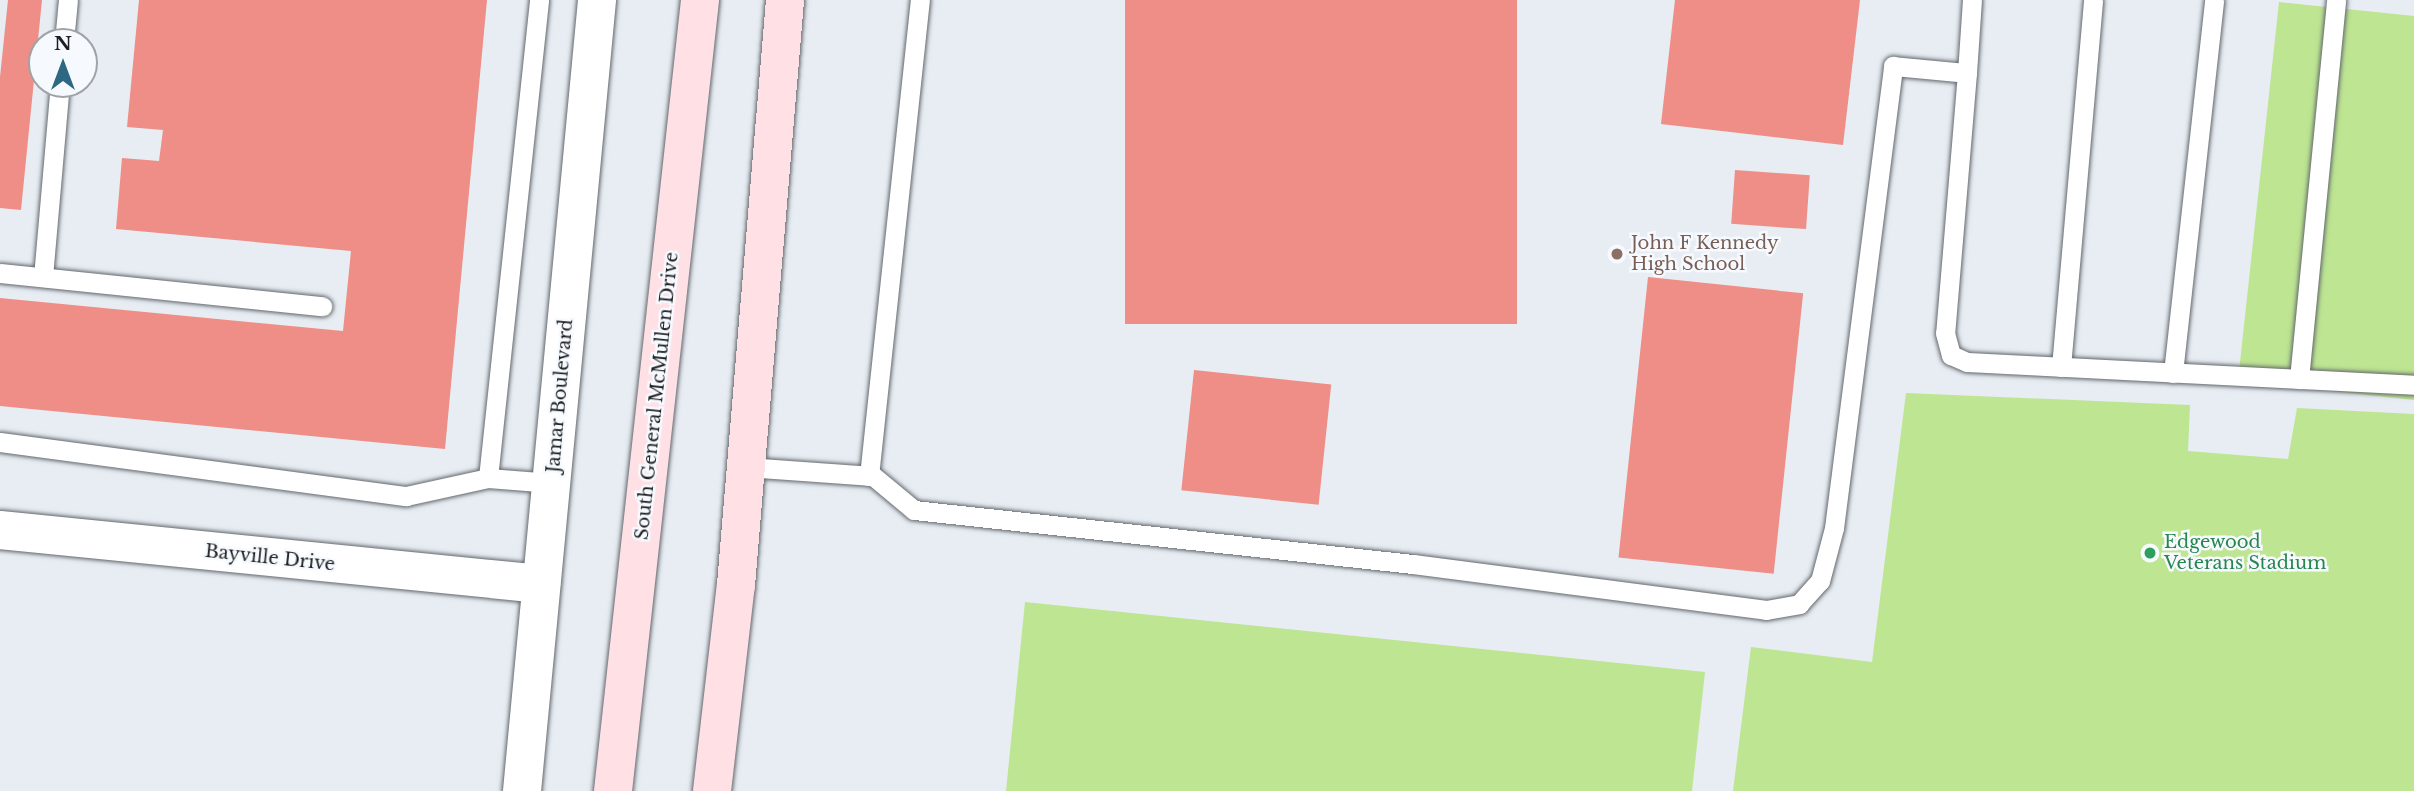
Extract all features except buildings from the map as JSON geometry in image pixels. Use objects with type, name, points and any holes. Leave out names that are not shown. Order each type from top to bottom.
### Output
[{"type":"main road","name":"South General McMullen Drive","points":[[613,791],[700,0]]},
{"type":"main road","points":[[712,791],[736,585],[785,0]]},
{"type":"street","name":"Jamar Boulevard","points":[[522,791],[597,0]]},
{"type":"street","name":"Bayville Drive","points":[[1,531],[541,584]]},
{"type":"lane","points":[[65,28],[68,0]]},
{"type":"lane","points":[[488,478],[539,0]]},
{"type":"lane","points":[[869,476],[920,0]]},
{"type":"lane","points":[[1972,0],[1945,333],[1951,355],[1967,362],[2414,385]]},
{"type":"lane","points":[[2061,367],[2093,0]]},
{"type":"lane","points":[[2173,373],[2214,0]]},
{"type":"lane","points":[[2300,379],[2336,0]]},
{"type":"lane","points":[[746,467],[873,476],[914,510],[1413,564],[1766,610],[1799,604],[1820,581],[1835,528],[1893,65],[1967,73]]},
{"type":"lane","points":[[43,277],[59,98]]},
{"type":"lane","points":[[0,273],[322,306]]},
{"type":"lane","points":[[0,442],[406,496],[488,478],[552,483]]},
{"type":"green space","points":[[2279,2],[2414,16],[2414,400],[2238,381]]},
{"type":"green space","name":"Edgewood Veterans Stadium","points":[[1906,393],[2190,405],[2188,451],[2288,459],[2297,408],[2414,414],[2414,791],[1733,791],[1751,647],[1872,662]]},
{"type":"green space","points":[[1025,602],[1705,672],[1692,791],[1006,791]]},
{"type":"place","name":"John F Kennedy High School","points":[[1617,254]]},
{"type":"place","name":"Edgewood Veterans Stadium","points":[[2150,553]]}]
